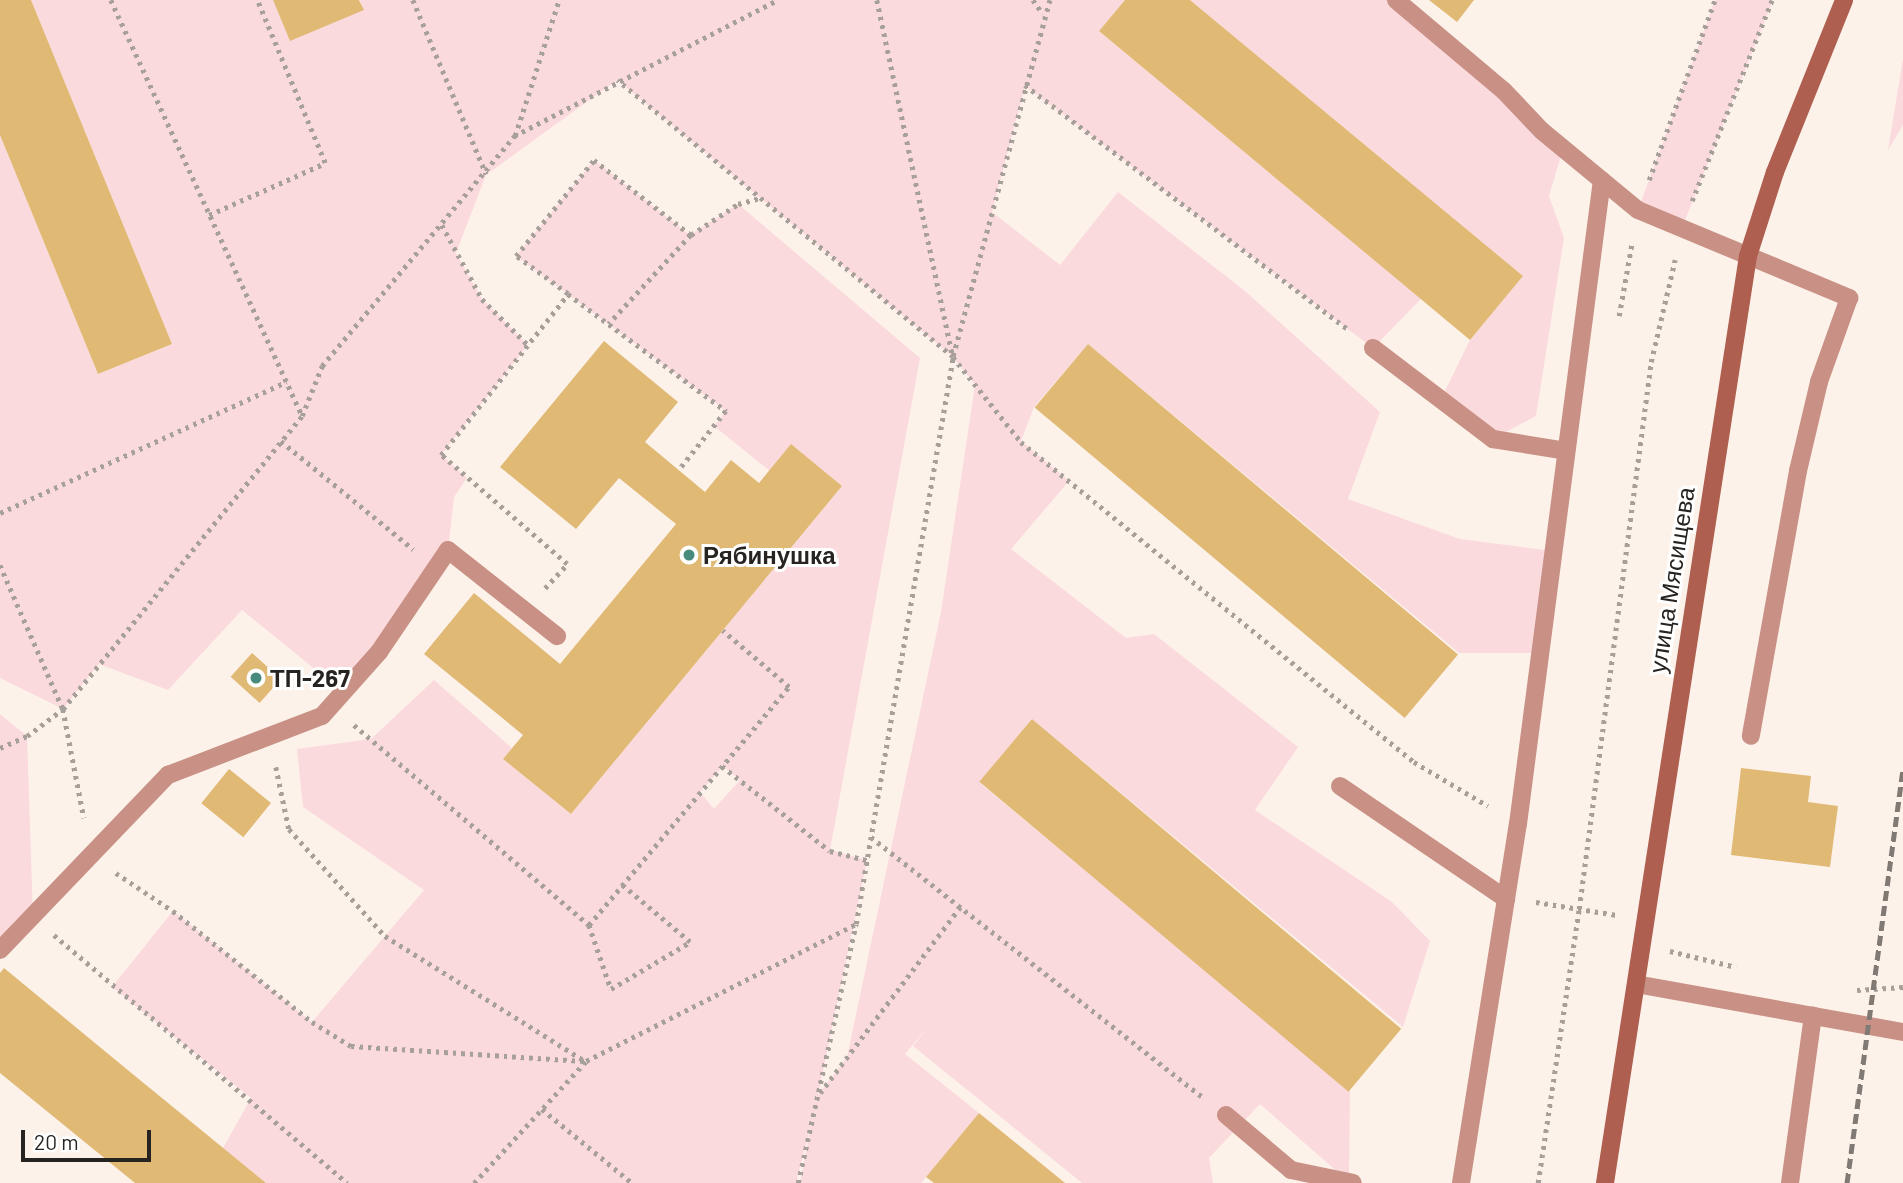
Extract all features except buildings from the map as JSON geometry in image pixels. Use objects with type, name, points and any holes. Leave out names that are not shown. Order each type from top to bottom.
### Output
[{"type":"main road","name":"улица Мясищева","points":[[1605,1183],[1748,256],[1775,172],[1843,0]]},
{"type":"lane","points":[[1396,0],[1638,210],[1849,298],[1819,382],[1798,471],[1751,736]]},
{"type":"lane","points":[[1461,1183],[1518,824],[1602,180]]},
{"type":"lane","points":[[1373,348],[1493,439],[1566,451]]},
{"type":"lane","points":[[0,950],[168,775],[322,716],[379,652],[448,550],[557,636]]},
{"type":"lane","points":[[1340,786],[1506,899]]},
{"type":"lane","points":[[1636,984],[1903,1032]]},
{"type":"lane","points":[[1790,1183],[1812,1016]]},
{"type":"lane","points":[[1226,1115],[1291,1170],[1353,1183]]},
{"type":"path","points":[[111,0],[302,416]]},
{"type":"path","points":[[209,215],[325,163],[257,0]]},
{"type":"path","points":[[413,0],[486,174]]},
{"type":"path","points":[[0,748],[27,736],[63,709],[302,416],[322,366],[486,174],[514,136],[559,0]]},
{"type":"path","points":[[514,136],[617,80],[777,0]]},
{"type":"path","points":[[877,0],[953,357]]},
{"type":"path","points":[[1033,0],[1044,15]]},
{"type":"path","points":[[798,1183],[856,923],[953,357],[1050,0]]},
{"type":"path","points":[[1538,1183],[1579,909],[1651,362],[1682,228],[1772,0]]},
{"type":"path","points":[[617,80],[953,357],[1021,442],[1415,762],[1518,824]]},
{"type":"path","points":[[1025,85],[1373,348]]},
{"type":"path","points":[[678,470],[726,411],[516,256],[593,160],[691,235]]},
{"type":"path","points":[[609,324],[691,235],[738,204],[761,197]]},
{"type":"path","points":[[442,225],[482,299],[528,345]]},
{"type":"path","points":[[524,608],[567,564],[441,455],[568,294]]},
{"type":"path","points":[[0,513],[286,382]]},
{"type":"path","points":[[281,441],[435,567]]},
{"type":"path","points":[[0,565],[63,709],[91,856],[173,911],[312,1022],[351,1046],[586,1061]]},
{"type":"path","points":[[589,925],[789,687],[723,631]]},
{"type":"path","points":[[331,705],[589,925],[611,989],[690,942],[622,885]]},
{"type":"path","points":[[270,736],[289,829],[385,936],[586,1061]]},
{"type":"path","points":[[723,766],[830,851],[867,860]]},
{"type":"path","points":[[871,837],[1226,1115]]},
{"type":"path","points":[[1532,901],[1646,920]]},
{"type":"path","points":[[817,1096],[960,907]]},
{"type":"path","points":[[33,916],[347,1183]]},
{"type":"path","points":[[474,1183],[586,1061],[856,923]]},
{"type":"path","points":[[1642,944],[1748,970]]},
{"type":"path","points":[[1852,991],[1903,987]]},
{"type":"path","points":[[542,1109],[632,1183]]},
{"type":"shaded area","points":[[31,0],[273,0],[290,40],[363,10],[360,0],[1125,0],[1099,31],[1421,299],[1373,348],[1025,86],[992,212],[1060,265],[1118,192],[1245,291],[1380,412],[1348,499],[1460,539],[1553,551],[1540,653],[1459,653],[1088,344],[1034,407],[1021,441],[1069,481],[1011,549],[1126,638],[1154,634],[1298,747],[1255,810],[1392,902],[1430,941],[1403,1027],[1032,719],[980,783],[1350,1091],[1349,1182],[1260,1104],[1209,1158],[1213,1183],[1082,1183],[913,1046],[930,1024],[905,1054],[979,1113],[921,1183],[800,1183],[811,1125],[796,1183],[266,1183],[223,1148],[251,1098],[112,987],[173,911],[312,1022],[424,890],[303,807],[297,749],[371,739],[434,680],[512,748],[503,759],[571,814],[842,486],[792,445],[770,471],[714,426],[726,411],[516,256],[594,160],[690,235],[738,204],[920,358],[830,850],[867,860],[818,1095],[847,1057],[941,612],[975,385],[953,357],[617,80],[486,175],[456,253],[482,299],[528,345],[441,455],[467,478],[454,497],[448,550],[343,692],[242,610],[168,690],[99,664],[63,709],[0,678],[0,135],[98,374],[172,344]],"holes":[[[723,766],[740,780],[714,809],[700,792]]]},
{"type":"shaded area","points":[[1190,0],[1396,0],[1563,149],[1549,196],[1564,238],[1536,416],[1493,439],[1441,399],[1470,340],[1523,276]]},
{"type":"shaded area","points":[[1715,0],[1773,0],[1682,228],[1638,210]]},
{"type":"shaded area","points":[[1903,59],[1903,125],[1888,150]]},
{"type":"shaded area","points":[[0,714],[27,736],[33,916],[0,950]]},
{"type":"railway","points":[[1847,1183],[1903,770]]},
{"type":"place","name":"Рябинушка","points":[[689,555]]},
{"type":"place","name":"ТП-267","points":[[256,678]]}]
